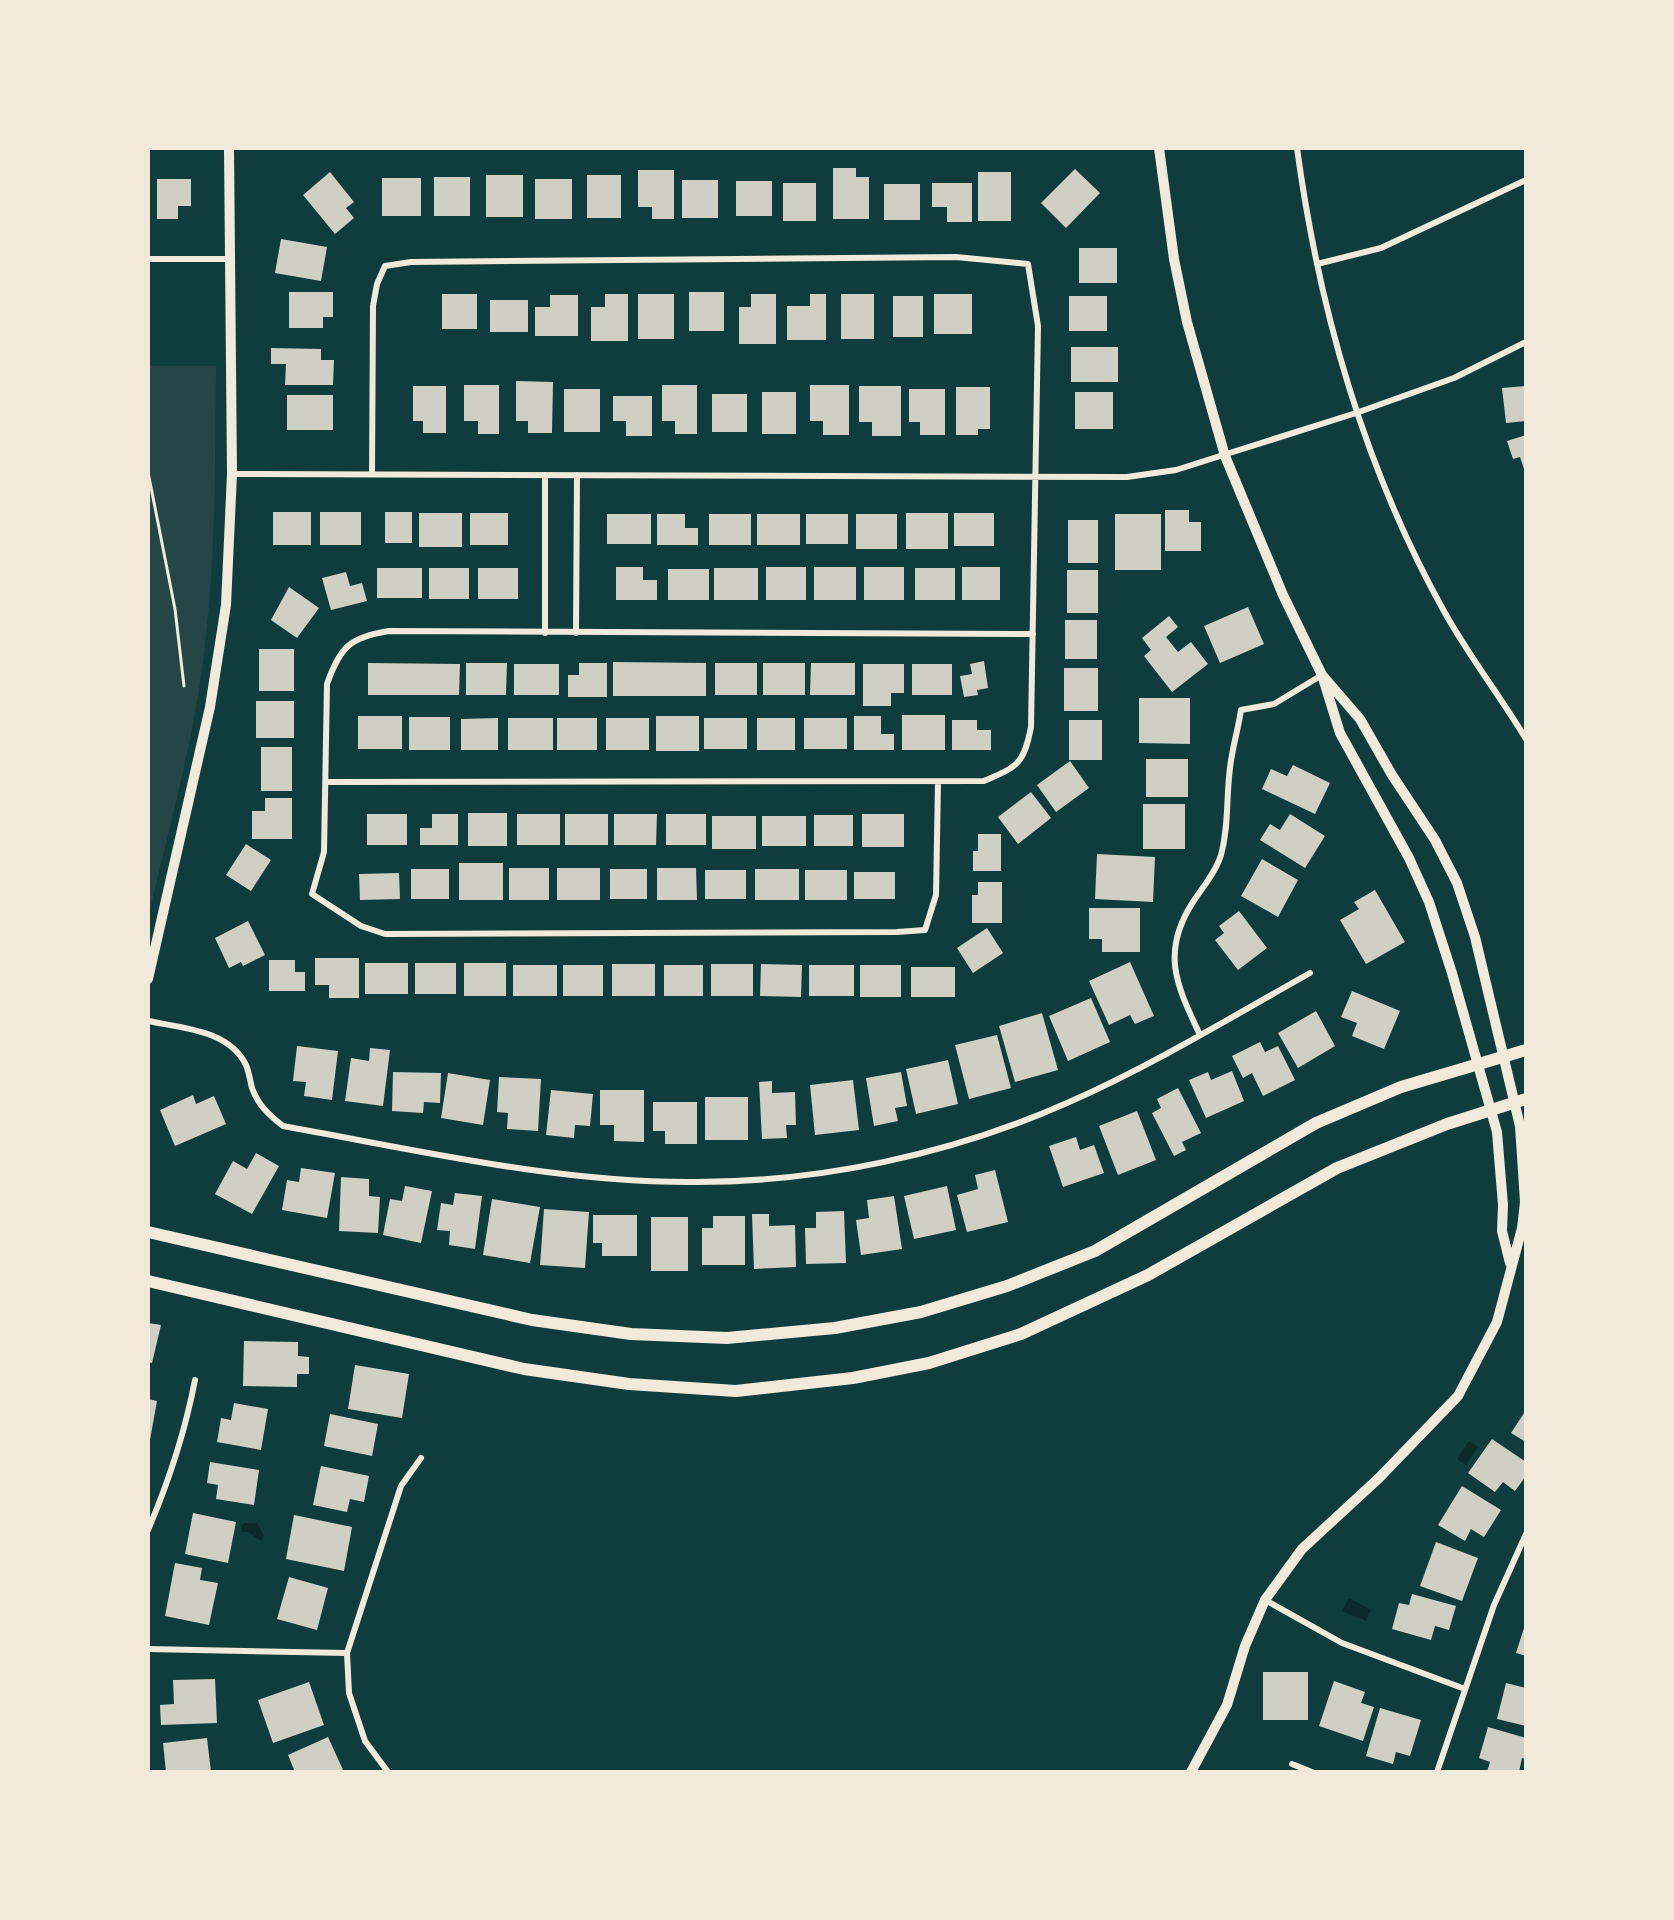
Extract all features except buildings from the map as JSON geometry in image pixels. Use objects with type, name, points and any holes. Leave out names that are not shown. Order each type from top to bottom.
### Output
[{"type":"main road","points":[[148,1232],[532,1320],[631,1334],[727,1338],[836,1328],[921,1312],[1007,1286],[1095,1251],[1316,1124],[1401,1087],[1479,1062],[1526,1050]]},
{"type":"main road","points":[[148,1281],[524,1369],[629,1384],[736,1391],[853,1378],[929,1363],[1021,1334],[1148,1275],[1337,1168],[1491,1108],[1520,1100]]},
{"type":"street","points":[[148,979],[210,707],[226,605],[232,474],[228,259],[229,148]]},
{"type":"street","points":[[1159,148],[1174,259],[1187,322],[1225,456],[1282,595],[1322,675],[1340,733],[1409,858],[1430,902],[1491,1108],[1500,1150],[1502,1231],[1511,1265]]},
{"type":"street","points":[[1297,148],[1317,264],[1356,413],[1384,488],[1445,613],[1526,739]]},
{"type":"street","points":[[1317,264],[1382,248],[1526,180]]},
{"type":"street","points":[[327,782],[984,781],[1008,771],[1026,754],[1031,727],[1038,326],[1028,264],[956,257],[411,262],[385,266],[377,284],[373,306],[372,473]]},
{"type":"street","points":[[148,259],[228,259]]},
{"type":"street","points":[[232,474],[1127,477],[1176,470],[1356,413],[1454,378],[1526,342]]},
{"type":"street","points":[[545,475],[545,633]]},
{"type":"street","points":[[576,633],[577,475]]},
{"type":"street","points":[[938,782],[936,895],[925,930],[385,934],[361,926],[312,894],[324,852],[327,684],[336,659],[348,645],[366,635],[389,631],[1033,634]]},
{"type":"street","points":[[1200,1035],[1179,992],[1174,967],[1175,942],[1182,920],[1220,859],[1228,829],[1230,766],[1240,710],[1274,704],[1322,675]]},
{"type":"street","points":[[1191,1772],[1227,1705],[1245,1646],[1264,1600],[1302,1549],[1379,1478],[1458,1396],[1497,1322],[1522,1228],[1524,1202],[1520,1100],[1504,1055],[1475,937],[1457,883],[1436,840],[1392,775],[1360,719],[1322,675]]},
{"type":"street","points":[[148,1021],[207,1033],[231,1046],[246,1065],[252,1090],[265,1113],[283,1126],[511,1167],[601,1178],[690,1182],[792,1177],[856,1168],[936,1149],[987,1133],[1067,1103],[1200,1035],[1310,973]]},
{"type":"street","points":[[148,1530],[168,1485],[188,1415],[195,1380]]},
{"type":"street","points":[[388,1772],[365,1742],[349,1693],[347,1653],[401,1486],[421,1458]]},
{"type":"street","points":[[1437,1772],[1494,1605],[1526,1534]]},
{"type":"street","points":[[1264,1600],[1342,1643],[1465,1689]]},
{"type":"street","points":[[148,1649],[347,1653]]},
{"type":"street","points":[[1292,1764],[1312,1772]]},
{"type":"path","points":[[148,472],[176,609],[184,686]]},
{"type":"shaded area","points":[[149,366],[216,366],[215,480],[207,631],[185,761],[149,913]]},
{"type":"shaded area","points":[[1469,1441],[1478,1447],[1466,1465],[1457,1459]]},
{"type":"shaded area","points":[[244,1523],[257,1523],[264,1536],[261,1541],[248,1532],[242,1532],[241,1527]]},
{"type":"shaded area","points":[[1349,1598],[1371,1610],[1366,1621],[1342,1611]]}]
